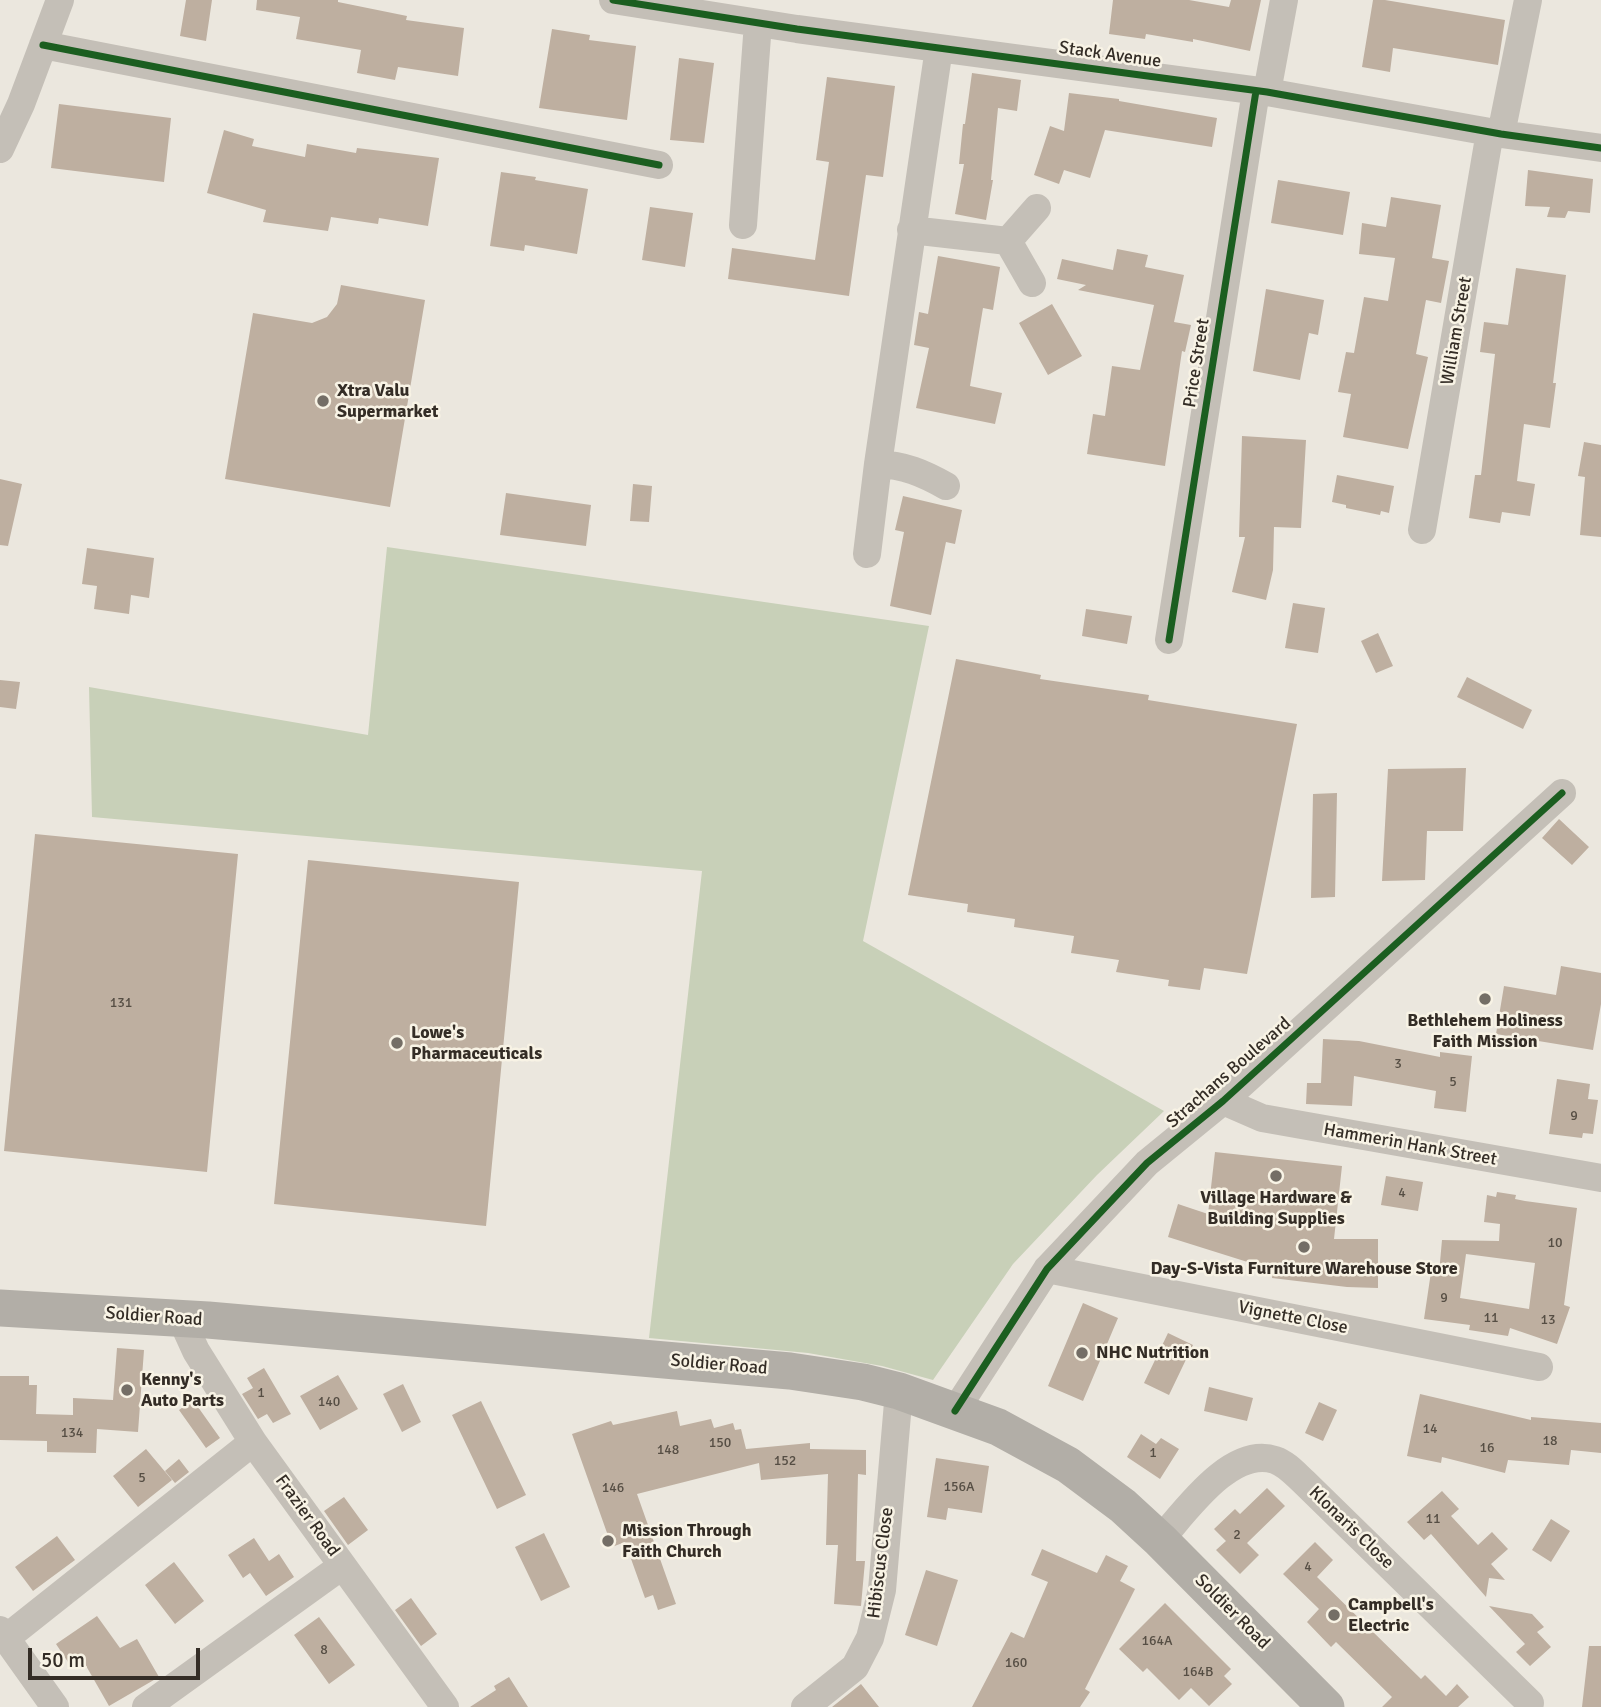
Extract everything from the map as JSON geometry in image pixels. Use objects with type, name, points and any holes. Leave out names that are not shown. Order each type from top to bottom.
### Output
[{"type":"main road","name":"Soldier Road","points":[[0,1308],[181,1318],[789,1371],[863,1382],[899,1391],[998,1427],[1068,1465],[1123,1506],[1160,1540],[1326,1707]]},
{"type":"street","points":[[0,149],[21,104],[60,0]]},
{"type":"street","name":"Stack Avenue","points":[[613,0],[758,23],[1261,92],[1495,133],[1601,148]]},
{"type":"street","name":"Price Street","points":[[1169,640],[1261,92],[1284,0]]},
{"type":"street","name":"William Street","points":[[1422,530],[1495,133],[1528,0]]},
{"type":"street","points":[[743,225],[758,23]]},
{"type":"street","points":[[43,45],[659,165]]},
{"type":"street","points":[[867,554],[939,48]]},
{"type":"street","points":[[1008,242],[1037,208]]},
{"type":"street","points":[[911,230],[1008,242]]},
{"type":"street","points":[[1008,242],[1032,283]]},
{"type":"street","points":[[878,464],[900,465],[921,472],[946,486]]},
{"type":"street","name":"Strachans Boulevard","points":[[955,1410],[1047,1269],[1147,1163],[1223,1101],[1562,793]]},
{"type":"street","name":"Hammerin Hank Street","points":[[1223,1101],[1262,1118],[1601,1178]]},
{"type":"street","name":"Vignette Close","points":[[1047,1269],[1539,1367]]},
{"type":"street","name":"Frazier Road","points":[[181,1318],[196,1352],[253,1442],[445,1707]]},
{"type":"street","name":"Hibiscus Close","points":[[805,1707],[855,1667],[870,1638],[882,1590],[899,1391]]},
{"type":"street","points":[[55,1707],[3,1634],[253,1442]]},
{"type":"street","name":"Klonaris Close","points":[[1160,1540],[1216,1480],[1239,1462],[1263,1458],[1276,1460],[1305,1483],[1530,1703]]},
{"type":"street","points":[[146,1707],[342,1566]]},
{"type":"green space","points":[[387,547],[929,626],[863,941],[1164,1111],[1097,1175],[1013,1264],[933,1380],[882,1366],[808,1353],[649,1338],[702,871],[92,817],[89,687],[368,735]]},
{"type":"building","points":[[186,0],[212,0],[206,41],[180,36]]},
{"type":"building","points":[[257,0],[338,0],[407,16],[406,20],[464,28],[458,76],[398,67],[395,80],[357,73],[361,50],[296,39],[300,17],[256,10]]},
{"type":"building","points":[[1113,0],[1189,0],[1229,7],[1231,0],[1261,0],[1250,51],[1193,39],[1193,42],[1146,34],[1145,39],[1109,34]]},
{"type":"building","points":[[1373,0],[1505,20],[1498,65],[1393,48],[1390,72],[1362,67]]},
{"type":"building","points":[[552,29],[590,35],[589,40],[636,46],[627,120],[539,108]]},
{"type":"building","points":[[679,58],[714,63],[704,143],[670,140]]},
{"type":"building","points":[[972,73],[1021,80],[1017,111],[998,108],[993,180],[986,220],[955,214],[964,164],[959,164]]},
{"type":"building","points":[[827,77],[895,86],[883,177],[866,175],[849,296],[728,279],[732,248],[815,260],[829,162],[816,160]]},
{"type":"building","points":[[1069,93],[1119,99],[1217,118],[1212,147],[1105,130],[1090,178],[1064,170],[1059,184],[1034,175],[1050,126],[1064,131]]},
{"type":"building","points":[[59,104],[171,118],[164,182],[51,168]]},
{"type":"building","points":[[224,130],[254,139],[252,146],[305,157],[307,144],[356,153],[357,148],[439,158],[428,226],[379,218],[378,224],[331,217],[328,231],[263,222],[266,210],[207,193]]},
{"type":"building","points":[[1528,170],[1593,179],[1590,213],[1568,211],[1565,218],[1547,217],[1550,207],[1525,206]]},
{"type":"building","points":[[501,172],[588,189],[577,254],[525,245],[524,251],[490,246]]},
{"type":"building","points":[[1278,180],[1350,192],[1343,235],[1271,223]]},
{"type":"building","points":[[1391,197],[1441,205],[1432,258],[1449,261],[1441,303],[1426,300],[1416,354],[1428,357],[1408,449],[1343,437],[1351,394],[1338,392],[1346,352],[1354,353],[1364,297],[1388,301],[1395,258],[1359,254],[1362,223],[1386,227]]},
{"type":"building","points":[[650,207],[693,213],[685,267],[642,260]]},
{"type":"building","points":[[1117,249],[1148,255],[1145,267],[1184,275],[1174,322],[1191,325],[1185,352],[1182,351],[1165,466],[1087,454],[1093,414],[1105,416],[1112,366],[1140,370],[1154,305],[1078,290],[1086,285],[1057,279],[1062,259],[1113,270]]},
{"type":"building","points":[[938,256],[1000,267],[993,310],[983,308],[970,386],[1002,393],[995,424],[916,408],[929,348],[914,345],[919,312],[928,314]]},
{"type":"building","points":[[1516,268],[1566,275],[1550,428],[1524,424],[1517,481],[1535,484],[1530,516],[1502,512],[1500,523],[1469,518],[1475,475],[1481,475],[1495,354],[1480,352],[1484,322],[1508,325]]},
{"type":"building","name":"Xtra Valu Supermarket","points":[[341,285],[425,300],[390,507],[225,479],[253,313],[312,323],[327,317],[337,304]]},
{"type":"building","points":[[1266,289],[1324,300],[1318,335],[1309,333],[1300,380],[1253,371]]},
{"type":"building","points":[[1052,304],[1082,356],[1048,375],[1019,323]]},
{"type":"building","points":[[1242,436],[1306,440],[1301,528],[1274,527],[1273,570],[1266,600],[1232,592],[1245,537],[1239,537]]},
{"type":"building","points":[[1584,442],[1601,445],[1601,537],[1580,535],[1585,477],[1578,476]]},
{"type":"building","points":[[1337,475],[1394,486],[1389,513],[1381,511],[1380,515],[1346,508],[1346,505],[1332,502]]},
{"type":"building","points":[[0,479],[22,484],[8,546],[0,545]]},
{"type":"building","points":[[633,484],[652,486],[649,522],[630,521]]},
{"type":"building","points":[[506,493],[591,505],[586,546],[500,535]]},
{"type":"building","points":[[903,496],[962,510],[955,544],[946,542],[931,615],[890,606],[904,532],[895,530]]},
{"type":"building","points":[[87,548],[154,558],[149,598],[131,595],[129,614],[94,609],[97,586],[82,584]]},
{"type":"building","points":[[1293,603],[1325,608],[1318,653],[1285,648]]},
{"type":"building","points":[[1086,609],[1132,616],[1127,644],[1082,636]]},
{"type":"building","points":[[1378,633],[1393,666],[1376,673],[1361,641]]},
{"type":"building","points":[[956,659],[1041,675],[1040,679],[1149,695],[1148,700],[1297,724],[1247,974],[1204,968],[1200,990],[1168,986],[1169,980],[1116,972],[1119,960],[1071,953],[1074,936],[1014,927],[1015,919],[967,912],[968,904],[908,895]]},
{"type":"building","points":[[1467,677],[1532,710],[1523,729],[1457,697]]},
{"type":"building","points":[[0,680],[20,682],[16,709],[0,707]]},
{"type":"building","points":[[1466,768],[1463,831],[1427,831],[1425,880],[1382,881],[1388,769]]},
{"type":"building","points":[[1337,793],[1335,897],[1311,898],[1313,794]]},
{"type":"building","points":[[1559,819],[1589,847],[1572,865],[1542,838]]},
{"type":"building","points":[[35,834],[238,854],[207,1172],[4,1151]]},
{"type":"building","name":"Lowe's Pharmaceuticals","points":[[308,860],[519,882],[486,1226],[274,1204]]},
{"type":"building","points":[[1561,966],[1601,973],[1601,1004],[1593,1050],[1496,1034],[1504,986],[1556,995]]},
{"type":"building","points":[[1323,1039],[1359,1041],[1440,1057],[1440,1052],[1472,1056],[1466,1112],[1434,1108],[1436,1091],[1354,1076],[1352,1106],[1306,1104],[1307,1083],[1321,1083]]},
{"type":"building","points":[[1557,1079],[1590,1084],[1588,1099],[1598,1100],[1593,1134],[1583,1133],[1582,1138],[1549,1134]]},
{"type":"building","points":[[1215,1152],[1342,1166],[1334,1239],[1378,1239],[1378,1288],[1272,1278],[1273,1270],[1168,1237],[1178,1204],[1208,1214]]},
{"type":"building","points":[[1386,1176],[1423,1182],[1418,1211],[1381,1205]]},
{"type":"building","points":[[1497,1192],[1516,1195],[1515,1199],[1525,1201],[1577,1208],[1564,1305],[1570,1307],[1557,1344],[1510,1328],[1508,1336],[1469,1330],[1470,1325],[1424,1319],[1431,1272],[1439,1273],[1442,1240],[1499,1241],[1500,1224],[1484,1222],[1487,1195],[1496,1197]],"holes":[[[1466,1254],[1535,1263],[1529,1309],[1460,1298]]]},
{"type":"building","points":[[1083,1303],[1118,1318],[1083,1401],[1048,1386]]},
{"type":"building","points":[[1168,1333],[1193,1345],[1169,1395],[1144,1383]]},
{"type":"building","points":[[117,1348],[144,1350],[138,1432],[97,1429],[96,1453],[47,1452],[47,1441],[0,1440],[0,1376],[29,1376],[29,1385],[37,1385],[36,1414],[73,1415],[73,1398],[113,1400]]},
{"type":"building","points":[[264,1368],[291,1414],[273,1423],[267,1414],[258,1419],[242,1394],[253,1388],[247,1378]]},
{"type":"building","points":[[338,1375],[358,1409],[320,1430],[300,1396]]},
{"type":"building","points":[[403,1384],[421,1422],[402,1432],[383,1394]]},
{"type":"building","points":[[1209,1387],[1253,1398],[1247,1421],[1204,1411]]},
{"type":"building","points":[[1420,1394],[1531,1420],[1531,1417],[1601,1423],[1601,1453],[1571,1450],[1569,1465],[1508,1460],[1505,1473],[1442,1457],[1441,1463],[1407,1456]]},
{"type":"building","points":[[193,1400],[220,1438],[206,1448],[179,1410]]},
{"type":"building","points":[[481,1401],[526,1495],[497,1509],[452,1415]]},
{"type":"building","points":[[1319,1402],[1337,1410],[1323,1441],[1305,1433]]},
{"type":"building","points":[[677,1411],[680,1426],[711,1419],[714,1428],[733,1423],[735,1430],[741,1429],[746,1449],[810,1443],[810,1449],[866,1450],[866,1475],[858,1474],[856,1561],[865,1561],[861,1606],[834,1604],[838,1545],[826,1545],[828,1474],[761,1480],[759,1463],[637,1494],[676,1604],[658,1610],[653,1595],[645,1598],[625,1542],[612,1547],[572,1434],[611,1421],[613,1425]]},
{"type":"building","points":[[1141,1434],[1156,1444],[1161,1438],[1179,1449],[1160,1479],[1127,1457]]},
{"type":"building","points":[[146,1449],[172,1480],[138,1507],[113,1476]]},
{"type":"building","points":[[936,1458],[989,1466],[982,1513],[948,1508],[946,1520],[927,1517]]},
{"type":"building","points":[[179,1459],[189,1472],[175,1483],[165,1471]]},
{"type":"building","points":[[1267,1488],[1285,1506],[1247,1543],[1259,1555],[1240,1574],[1216,1550],[1226,1541],[1214,1529],[1235,1509],[1240,1514]]},
{"type":"building","points":[[1442,1491],[1459,1509],[1451,1516],[1478,1545],[1492,1532],[1508,1549],[1491,1564],[1505,1580],[1489,1578],[1486,1597],[1431,1534],[1424,1540],[1407,1522]]},
{"type":"building","points":[[344,1497],[368,1530],[348,1545],[324,1511]]},
{"type":"building","points":[[1551,1519],[1570,1531],[1551,1562],[1532,1550]]},
{"type":"building","points":[[544,1533],[570,1587],[541,1601],[515,1547]]},
{"type":"building","points":[[57,1536],[75,1560],[33,1591],[15,1567]]},
{"type":"building","points":[[254,1538],[269,1561],[279,1554],[294,1577],[266,1596],[250,1573],[243,1578],[228,1555]]},
{"type":"building","points":[[1315,1542],[1333,1560],[1317,1577],[1421,1679],[1425,1675],[1446,1696],[1457,1684],[1469,1697],[1458,1707],[1382,1707],[1392,1697],[1336,1642],[1331,1647],[1307,1622],[1319,1609],[1283,1574]]},
{"type":"building","points":[[1042,1549],[1097,1573],[1106,1555],[1128,1566],[1120,1581],[1135,1589],[1085,1689],[1090,1692],[1080,1707],[972,1707],[1011,1632],[1024,1638],[1048,1582],[1031,1575]]},
{"type":"building","points":[[174,1562],[204,1601],[175,1624],[145,1585]]},
{"type":"building","points":[[926,1570],[958,1580],[937,1646],[905,1635]]},
{"type":"building","points":[[411,1598],[437,1634],[421,1646],[395,1610]]},
{"type":"building","points":[[1165,1603],[1231,1669],[1224,1676],[1232,1684],[1209,1706],[1191,1688],[1179,1700],[1147,1668],[1143,1672],[1119,1649]]},
{"type":"building","points":[[1489,1606],[1532,1614],[1544,1627],[1537,1632],[1551,1647],[1530,1666],[1516,1652],[1525,1644]]},
{"type":"building","points":[[97,1616],[120,1648],[137,1639],[159,1677],[109,1706],[81,1657],[70,1665],[56,1644]]},
{"type":"building","points":[[319,1617],[355,1665],[329,1684],[294,1635]]},
{"type":"building","points":[[1589,1646],[1601,1646],[1601,1707],[1582,1707]]},
{"type":"building","points":[[509,1677],[528,1707],[470,1707],[496,1690],[494,1686]]},
{"type":"building","points":[[861,1684],[879,1707],[832,1707]]},
{"type":"cycle path","points":[[613,0],[797,29],[1267,92],[1501,134],[1601,148]]},
{"type":"cycle path","points":[[43,45],[659,165]]},
{"type":"cycle path","points":[[1169,640],[1256,91]]},
{"type":"cycle path","points":[[955,1411],[1047,1269],[1147,1163],[1223,1101],[1562,793]]},
{"type":"place","name":"Xtra Valu Supermarket","points":[[323,401]]},
{"type":"place","name":"Bethlehem Holiness Faith Mission","points":[[1485,999]]},
{"type":"place","name":"Lowe's Pharmaceuticals","points":[[397,1043]]},
{"type":"place","name":"Village Hardware & Building Supplies","points":[[1276,1176]]},
{"type":"place","name":"Day-S-Vista Furniture Warehouse Store","points":[[1304,1247]]},
{"type":"place","name":"NHC Nutrition","points":[[1082,1353]]},
{"type":"place","name":"Kenny's Auto Parts","points":[[127,1390]]},
{"type":"place","name":"Mission Through Faith Church","points":[[608,1541]]},
{"type":"place","name":"Campbell's Electric","points":[[1334,1615]]}]
